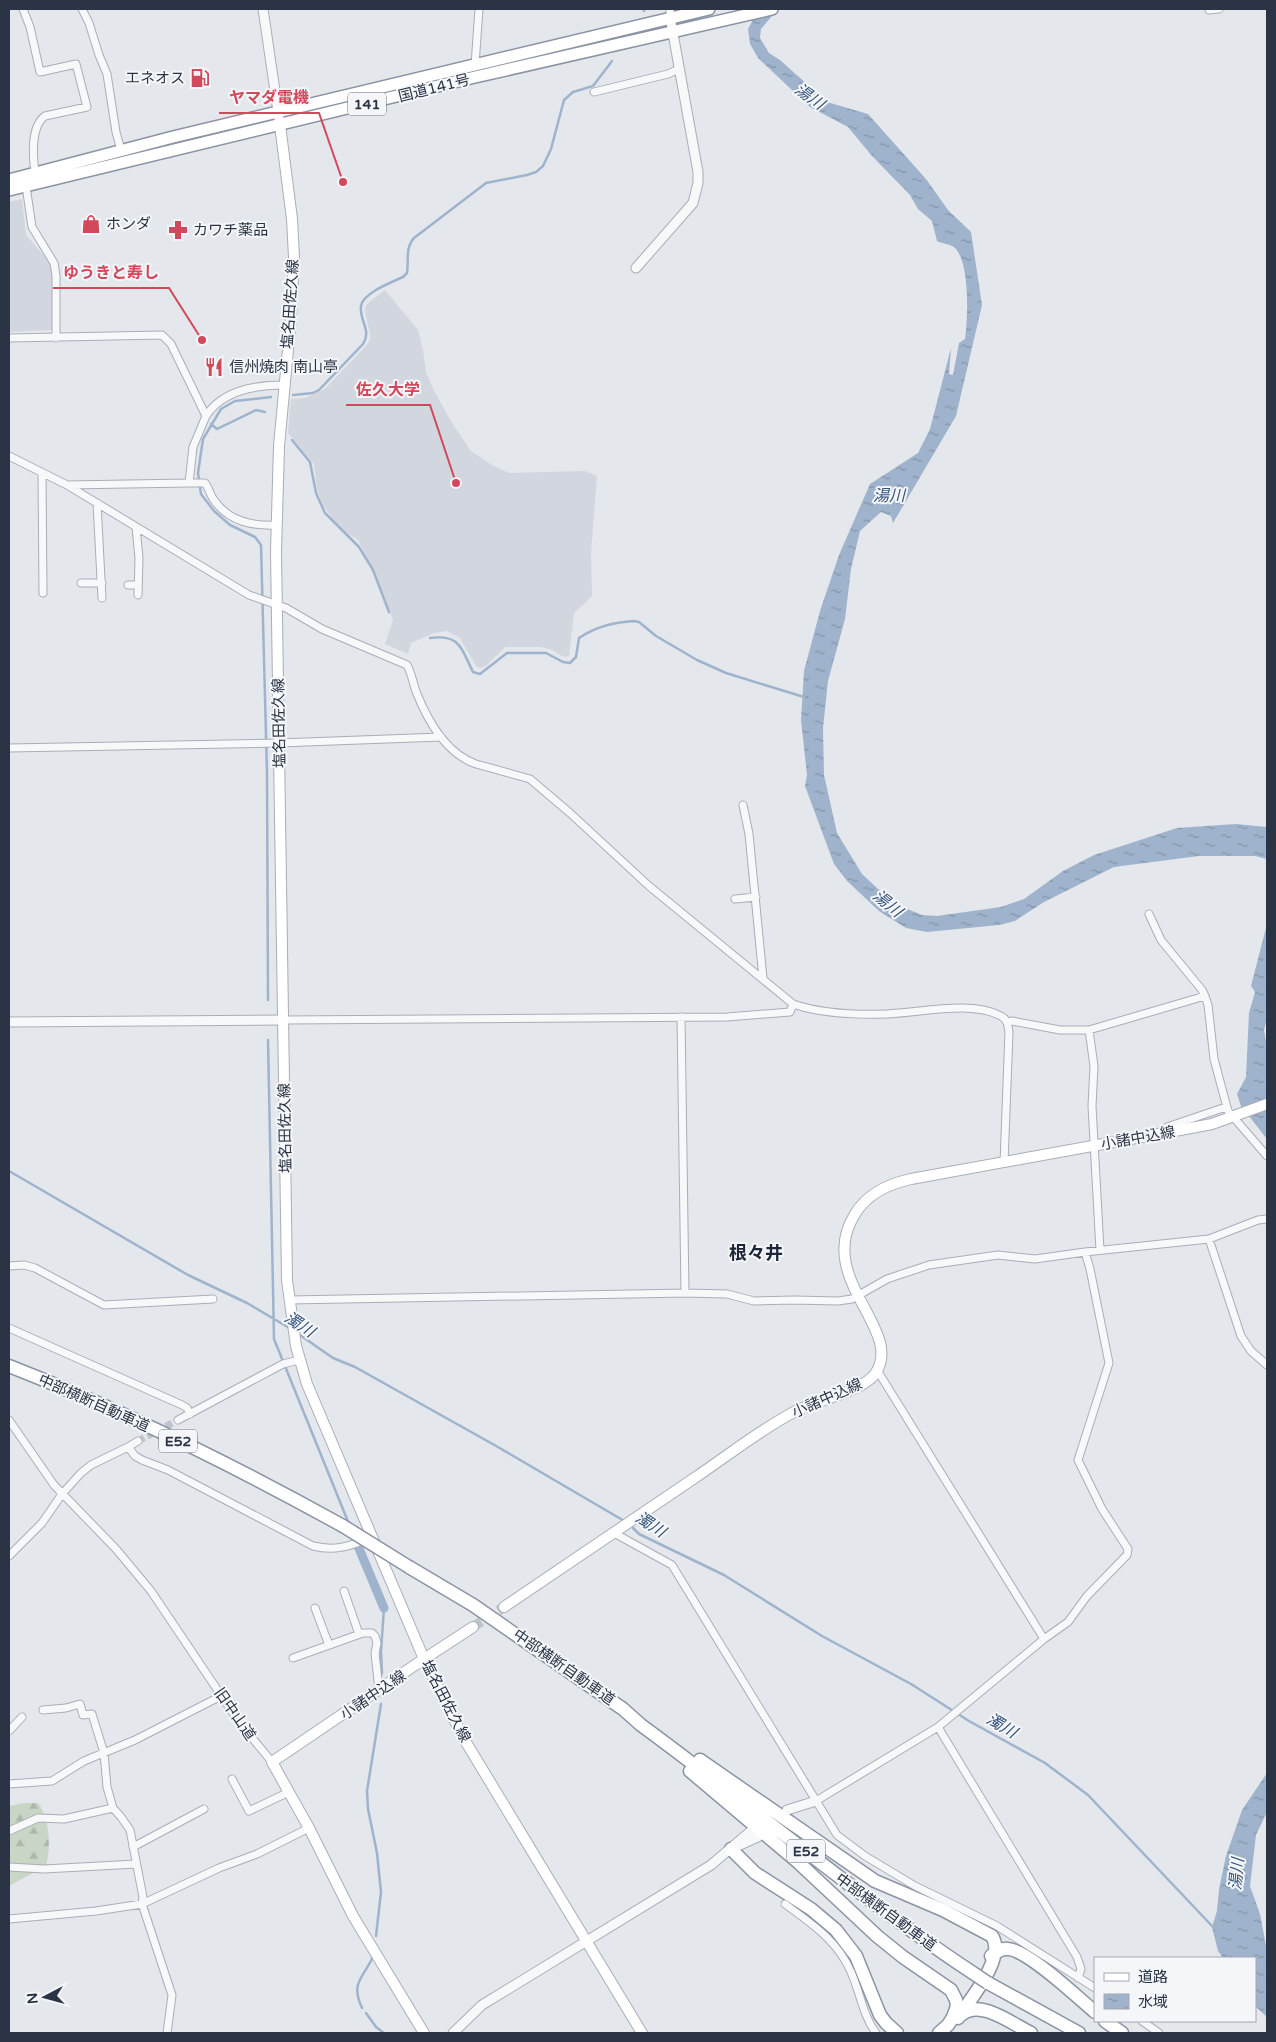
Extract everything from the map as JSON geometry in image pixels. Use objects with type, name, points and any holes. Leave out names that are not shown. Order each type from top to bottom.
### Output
[{"type":"highway","name":"国道141号","points":[[9,180],[278,111],[476,66],[670,13],[709,9]]},
{"type":"highway","name":"国道141号","points":[[9,190],[772,9]]},
{"type":"highway","name":"中部横断自動車道","points":[[9,1366],[68,1389],[210,1455],[343,1526],[473,1605],[623,1709],[641,1725],[926,1942],[988,1983],[1079,2033]]},
{"type":"highway","points":[[623,1709],[875,1881],[943,1910],[988,1933],[995,1940],[996,1952],[988,1971],[955,2017],[940,2033]]},
{"type":"highway","points":[[641,1725],[698,1779],[799,1863],[877,1936],[903,1957],[951,1990],[956,2000],[955,2017]]},
{"type":"highway","points":[[731,1849],[755,1873],[812,1909],[836,1930],[856,1956],[880,2015],[897,2033]]},
{"type":"highway","points":[[996,1952],[1009,1949],[1020,1953],[1056,1979],[1094,2011]]},
{"type":"highway","points":[[955,2017],[965,2011],[979,2008],[1030,2033]]},
{"type":"highway","points":[[1106,2022],[1122,2033]]},
{"type":"main road","name":"塩名田佐久線","points":[[280,125],[292,219],[294,251],[291,310],[279,446],[277,525],[268,602],[270,743],[284,1020],[286,1238],[289,1300],[296,1346],[307,1384],[371,1538],[424,1659],[464,1739],[642,2033]]},
{"type":"main road","name":"小諸中込線","points":[[504,1607],[786,1416],[862,1384],[875,1375],[882,1354],[879,1336],[846,1268],[845,1236],[856,1212],[877,1191],[903,1181],[1212,1124],[1267,1104]]},
{"type":"main road","name":"小諸中込線","points":[[272,1762],[474,1627]]},
{"type":"main road","name":"旧中山道","points":[[272,1762],[309,1828],[353,1916],[424,2033]]},
{"type":"street","points":[[24,9],[40,72],[76,64],[87,107],[45,116],[40,119],[34,141],[35,173]]},
{"type":"street","points":[[82,9],[107,74],[116,132],[121,150]]},
{"type":"street","points":[[263,9],[280,125]]},
{"type":"street","points":[[476,66],[480,9]]},
{"type":"street","points":[[1210,10],[1219,9]]},
{"type":"street","points":[[636,268],[694,203],[696,193],[698,172],[670,13]]},
{"type":"street","points":[[594,92],[668,74],[679,69]]},
{"type":"street","points":[[26,186],[32,227],[54,263],[56,276],[56,338]]},
{"type":"street","points":[[9,338],[162,335],[171,344],[206,416]]},
{"type":"street","points":[[191,483],[193,447],[206,416],[214,406],[229,396],[254,387],[284,385]]},
{"type":"street","points":[[9,456],[67,484],[249,595],[293,612],[322,629],[407,665],[427,714],[441,737],[468,761],[530,779],[649,886],[793,1004],[810,1009],[854,1014],[887,1014],[972,1008],[1002,1016],[1007,1022],[1009,1032],[1004,1163]]},
{"type":"street","points":[[42,472],[43,594]]},
{"type":"street","points":[[67,484],[203,482],[215,502],[232,517],[252,525],[277,525]]},
{"type":"street","points":[[97,503],[102,598]]},
{"type":"street","points":[[136,527],[138,595]]},
{"type":"street","points":[[33,547],[42,547]]},
{"type":"street","points":[[81,582],[102,583]]},
{"type":"street","points":[[128,585],[138,585]]},
{"type":"street","points":[[9,748],[270,743],[441,737]]},
{"type":"street","points":[[743,805],[749,834],[763,978]]},
{"type":"street","points":[[734,899],[756,897]]},
{"type":"street","points":[[1149,914],[1161,940],[1205,996],[1208,1005],[1214,1059],[1226,1107],[1267,1156]]},
{"type":"street","points":[[1007,1022],[1012,1021],[1060,1030],[1089,1030],[1205,996]]},
{"type":"street","points":[[9,1022],[454,1017],[727,1017],[790,1012],[793,1004]]},
{"type":"street","points":[[681,1017],[685,1293]]},
{"type":"street","points":[[1089,1030],[1094,1066],[1092,1106],[1100,1250]]},
{"type":"street","points":[[1159,1135],[1167,1127],[1226,1107]]},
{"type":"street","points":[[289,1300],[685,1293],[727,1294],[754,1301],[838,1301],[858,1296],[887,1279],[929,1265],[998,1256],[1035,1259],[1100,1250],[1138,1248],[1209,1239],[1258,1220],[1267,1219]]},
{"type":"street","points":[[1209,1239],[1241,1336],[1251,1351],[1267,1365]]},
{"type":"street","points":[[790,1813],[816,1801],[938,1727],[1044,1639],[1068,1622],[1087,1596],[1127,1555],[1128,1549],[1102,1509],[1078,1460],[1109,1363],[1085,1252]]},
{"type":"street","points":[[9,1266],[24,1265],[35,1268],[104,1305],[213,1298]]},
{"type":"street","points":[[9,1328],[182,1405],[187,1408],[190,1414]]},
{"type":"street","points":[[178,1420],[285,1363],[300,1360]]},
{"type":"street","points":[[877,1370],[1044,1639]]},
{"type":"street","name":"旧中山道","points":[[9,1420],[62,1494],[116,1549],[150,1591],[221,1696],[256,1744],[272,1762]]},
{"type":"street","points":[[9,1556],[42,1523],[62,1494],[81,1472],[138,1441]]},
{"type":"street","points":[[128,1447],[135,1456],[142,1460],[168,1470],[313,1546],[326,1550],[337,1550],[371,1538]]},
{"type":"street","points":[[617,1531],[672,1565],[837,1835],[865,1856],[915,1886],[990,1921],[1094,1987]]},
{"type":"street","points":[[344,1592],[360,1634]]},
{"type":"street","points":[[315,1608],[329,1645]]},
{"type":"street","points":[[293,1658],[360,1634],[372,1633],[375,1636],[379,1690]]},
{"type":"street","points":[[9,1784],[52,1780],[64,1775],[74,1766],[135,1740],[221,1696]]},
{"type":"street","points":[[43,1710],[66,1708],[80,1704],[83,1716],[92,1714],[104,1752],[107,1788],[113,1808],[130,1830],[143,1897],[142,1904],[172,1995],[167,2033]]},
{"type":"street","points":[[9,1731],[22,1717]]},
{"type":"street","points":[[938,1727],[1077,1956],[1081,1969],[1078,1978]]},
{"type":"street","points":[[232,1779],[250,1812],[289,1792]]},
{"type":"street","points":[[9,1832],[38,1818],[64,1818],[113,1808]]},
{"type":"street","points":[[133,1847],[204,1809]]},
{"type":"street","points":[[9,1919],[96,1911],[142,1904],[219,1868],[257,1854],[309,1828]]},
{"type":"street","points":[[453,2033],[482,2005],[711,1865],[754,1834]]},
{"type":"street","points":[[9,1867],[33,1869],[136,1864]]},
{"type":"street","points":[[785,1904],[815,1925],[838,1948],[852,1973],[868,2020],[876,2033]]},
{"type":"street","points":[[1143,2022],[1159,2033]]},
{"type":"shaded area","points":[[22,199],[26,235],[52,265],[52,330],[9,332],[9,202]]},
{"type":"shaded area","points":[[385,290],[418,330],[426,372],[433,389],[452,423],[471,451],[492,465],[509,473],[585,471],[597,476],[591,553],[592,596],[574,613],[569,656],[564,657],[552,650],[541,647],[505,647],[487,665],[480,668],[476,666],[460,638],[447,631],[434,633],[411,643],[408,654],[385,644],[393,620],[377,578],[358,540],[347,533],[332,518],[323,505],[317,490],[314,464],[288,433],[291,399],[305,398],[325,389],[365,347],[370,340],[365,311],[366,305]]},
{"type":"green space","points":[[38,1803],[42,1809],[49,1841],[48,1858],[46,1866],[9,1886],[9,1806]]},
{"type":"water","name":"湯川","points":[[759,9],[778,9],[761,29],[760,38],[769,53],[780,60],[827,102],[868,114],[926,179],[948,210],[971,232],[982,305],[956,416],[893,523],[891,516],[881,512],[860,531],[851,569],[845,619],[828,681],[823,728],[824,775],[837,833],[862,874],[893,903],[922,915],[937,916],[1001,907],[1024,899],[1063,871],[1094,855],[1177,828],[1236,824],[1267,827],[1267,859],[1255,856],[1199,856],[1114,867],[1044,902],[1015,921],[999,925],[927,932],[906,928],[879,911],[847,881],[834,864],[805,786],[807,775],[801,720],[804,671],[820,611],[839,555],[870,484],[918,453],[930,429],[951,348],[949,374],[953,375],[959,343],[965,339],[967,318],[966,278],[960,255],[955,248],[937,241],[932,221],[918,209],[910,195],[872,156],[848,127],[810,107],[758,58],[750,44],[748,29]]},
{"type":"water","points":[[1267,924],[1267,1019],[1264,1030],[1267,1047],[1267,1139],[1241,1106],[1237,1094],[1246,1077],[1249,1013],[1255,992],[1251,986]]},
{"type":"water","name":"湯川","points":[[1267,1773],[1267,1812],[1256,1835],[1250,1886],[1260,1914],[1267,1951],[1267,2017],[1256,2007],[1256,1957],[1222,1957],[1218,1951],[1212,1927],[1217,1911],[1219,1889],[1226,1856],[1242,1810]]},
{"type":"waterway","points":[[293,395],[313,393],[319,390],[363,344],[366,334],[361,311],[363,301],[372,292],[403,277],[407,273],[408,250],[414,238],[486,183],[527,175],[536,172],[543,166],[551,149],[564,100],[573,92],[593,86],[612,61]]},
{"type":"waterway","points":[[268,1000],[267,773],[261,545],[255,537],[230,525],[214,511],[201,494],[198,473],[203,439],[221,409],[235,401],[271,397]]},
{"type":"waterway","points":[[211,424],[217,429],[256,410],[265,412]]},
{"type":"waterway","points":[[292,440],[310,462],[316,493],[325,513],[359,547],[373,570],[389,612]]},
{"type":"waterway","points":[[430,638],[440,637],[454,641],[462,650],[473,672],[480,674],[507,653],[546,653],[563,662],[570,663],[576,657],[579,638],[605,626],[634,621],[639,622],[656,636],[697,660],[726,673],[804,697]]},
{"type":"waterway","points":[[268,1040],[274,1339],[349,1524]]},
{"type":"waterway","name":"濁川","points":[[9,1171],[188,1275],[247,1303],[291,1329]]},
{"type":"waterway","name":"濁川","points":[[297,1333],[333,1358],[355,1367],[498,1447],[626,1522]]},
{"type":"waterway","name":"濁川","points":[[630,1525],[639,1534],[724,1575],[822,1636],[911,1684],[969,1721],[1045,1763],[1088,1795],[1213,1927]]},
{"type":"waterway","points":[[358,1546],[384,1608]]},
{"type":"waterway","points":[[382,1674],[381,1651],[384,1608]]},
{"type":"waterway","points":[[376,1936],[381,1892],[367,1791],[381,1704]]},
{"type":"waterway","points":[[362,2008],[357,1987],[372,1956]]},
{"type":"waterway","points":[[366,2013],[376,2027],[384,2033]]},
{"type":"tunnel","points":[[138,1441],[178,1420]]},
{"type":"tunnel","points":[[473,1627],[504,1607]]},
{"type":"place","name":"エネオス","points":[[200,78]]},
{"type":"place","name":"ヤマダ電機","points":[[343,182]]},
{"type":"place","name":"ホンダ","points":[[91,224]]},
{"type":"place","name":"カワチ薬品","points":[[178,230]]},
{"type":"place","name":"ゆうきと寿し","points":[[202,340]]},
{"type":"place","name":"信州焼肉 南山亭","points":[[214,367]]},
{"type":"place","name":"佐久大学","points":[[456,483]]},
{"type":"district","name":"根々井","points":[[756,1253]]}]
